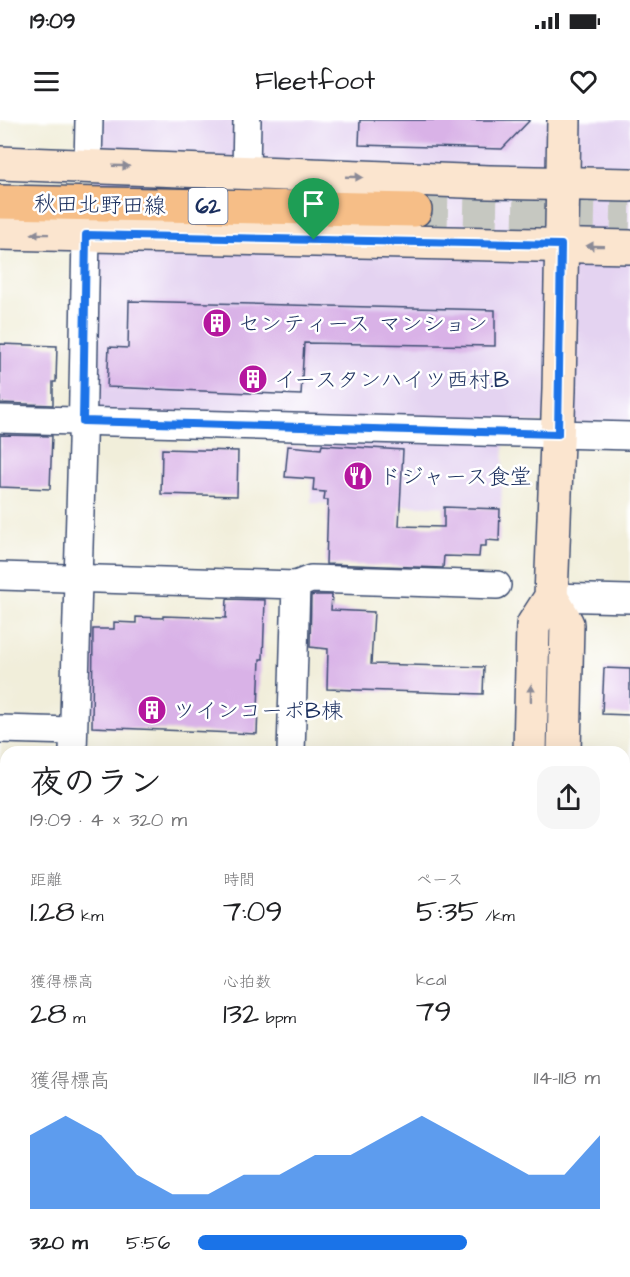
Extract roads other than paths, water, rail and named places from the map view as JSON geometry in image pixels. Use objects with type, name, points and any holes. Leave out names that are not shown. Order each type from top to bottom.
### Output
[{"type":"highway","name":"秋田北野田線","points":[[0,202],[415,210]]},
{"type":"street","points":[[88,120],[88,165]]},
{"type":"street","points":[[246,171],[247,120]]},
{"type":"street","points":[[530,746],[533,625],[551,597],[558,434],[564,120]]},
{"type":"street","points":[[0,163],[630,185]]},
{"type":"street","points":[[0,233],[630,247]]},
{"type":"street","points":[[0,729],[73,741],[86,235]]},
{"type":"street","points":[[0,419],[630,436]]},
{"type":"street","points":[[0,576],[296,585],[311,579],[497,585]]},
{"type":"street","points":[[291,746],[296,585]]},
{"type":"street","points":[[551,597],[630,599]]},
{"type":"street","points":[[551,597],[567,624],[564,746]]},
{"type":"tunnel","points":[[415,210],[630,215]]},
{"type":"place","name":"センティース マンション","points":[[217,323]]},
{"type":"place","name":"イースタンハイツ西村.B","points":[[253,379]]},
{"type":"place","name":"ドジャース食堂","points":[[358,476]]},
{"type":"place","name":"ツインコーポB棟","points":[[152,710]]}]
